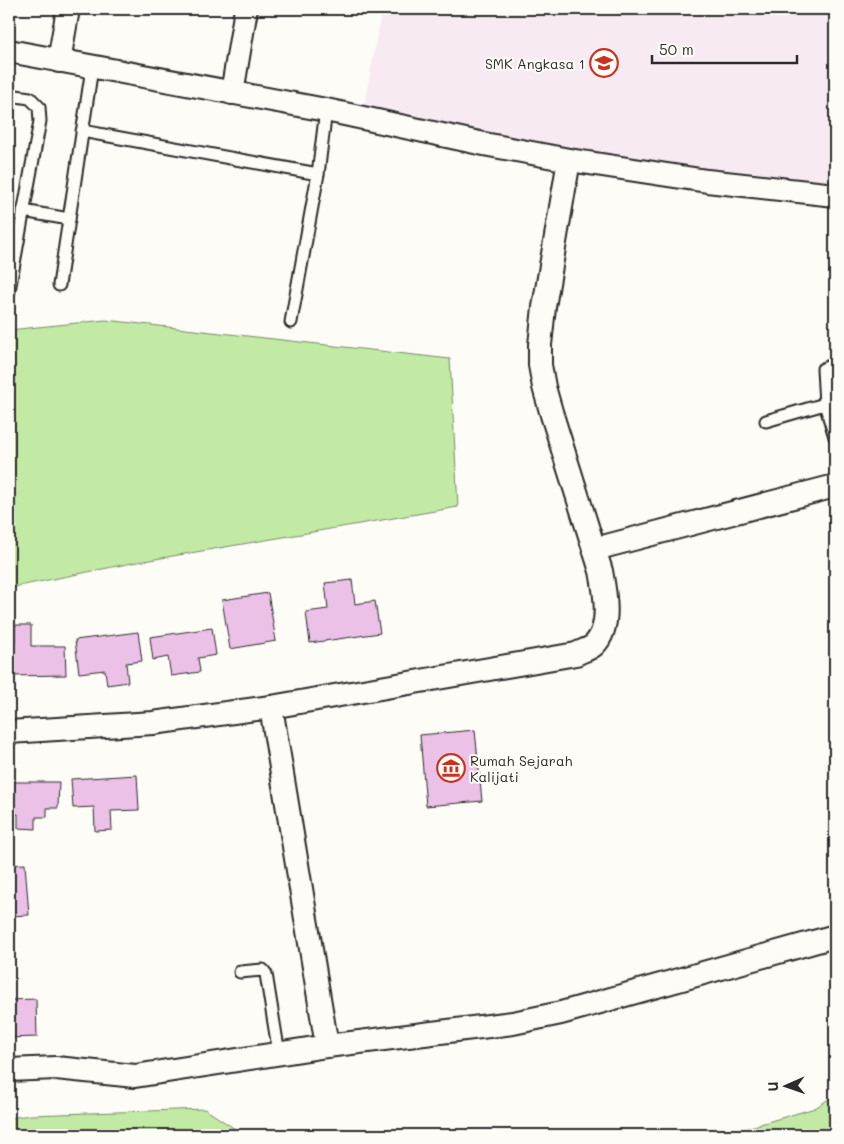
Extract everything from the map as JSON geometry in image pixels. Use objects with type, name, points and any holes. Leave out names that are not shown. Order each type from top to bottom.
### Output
[{"type":"street","points":[[59,61],[68,9]]},
{"type":"street","points":[[232,93],[246,9]]},
{"type":"street","points":[[9,51],[92,68],[326,110],[569,160],[707,181],[835,195]]},
{"type":"street","points":[[9,732],[153,722],[271,707],[576,654],[594,644],[601,632],[606,617],[604,588],[595,549],[586,526],[550,406],[540,365],[544,306],[569,160]]},
{"type":"street","points":[[595,549],[835,486]]},
{"type":"street","points":[[271,707],[328,1046]]},
{"type":"street","points":[[9,1070],[56,1068],[135,1076],[328,1046],[513,1023],[561,1013],[835,936]]},
{"type":"lane","points":[[59,285],[92,68]]},
{"type":"lane","points":[[9,95],[30,98],[39,107],[40,121],[9,291]]},
{"type":"lane","points":[[291,322],[318,174],[326,110]]},
{"type":"lane","points":[[82,131],[318,174]]},
{"type":"lane","points":[[23,211],[69,219]]},
{"type":"lane","points":[[835,364],[823,369],[835,437]]},
{"type":"lane","points":[[766,421],[830,403]]},
{"type":"lane","points":[[240,972],[263,970],[266,974],[279,1054]]},
{"type":"shaded area","name":"SMK Angkasa 1","points":[[382,9],[835,9],[835,185],[823,188],[362,117]]},
{"type":"green space","points":[[106,320],[450,359],[458,507],[132,563],[9,588],[9,330]]},
{"type":"green space","points":[[835,1095],[835,1135],[723,1135],[815,1108]]},
{"type":"green space","points":[[205,1109],[244,1135],[9,1135],[9,1118],[31,1115]]},
{"type":"building","points":[[352,580],[355,604],[375,601],[380,633],[310,643],[306,612],[328,609],[325,583]]},
{"type":"building","points":[[268,593],[276,641],[230,649],[222,600]]},
{"type":"building","points":[[15,625],[31,625],[31,646],[65,646],[66,675],[9,676],[9,643],[15,643]]},
{"type":"building","points":[[212,628],[216,655],[198,658],[200,672],[171,676],[168,657],[153,660],[150,637]]},
{"type":"building","points":[[138,632],[142,661],[126,663],[128,682],[107,685],[105,670],[79,673],[75,640]]},
{"type":"building","name":"Rumah Sejarah Kalijati","points":[[475,730],[482,801],[426,806],[420,735]]},
{"type":"building","points":[[137,775],[139,810],[111,811],[112,830],[95,831],[94,807],[73,808],[71,779]]},
{"type":"building","points":[[9,782],[59,782],[58,808],[47,808],[47,817],[36,817],[36,829],[18,828],[18,814],[9,814]]},
{"type":"building","points":[[25,864],[29,915],[9,916],[9,865]]},
{"type":"building","points":[[36,999],[37,1037],[9,1038],[9,1000]]},
{"type":"place","name":"SMK Angkasa 1","points":[[604,63]]},
{"type":"place","name":"Rumah Sejarah Kalijati","points":[[451,768]]}]
